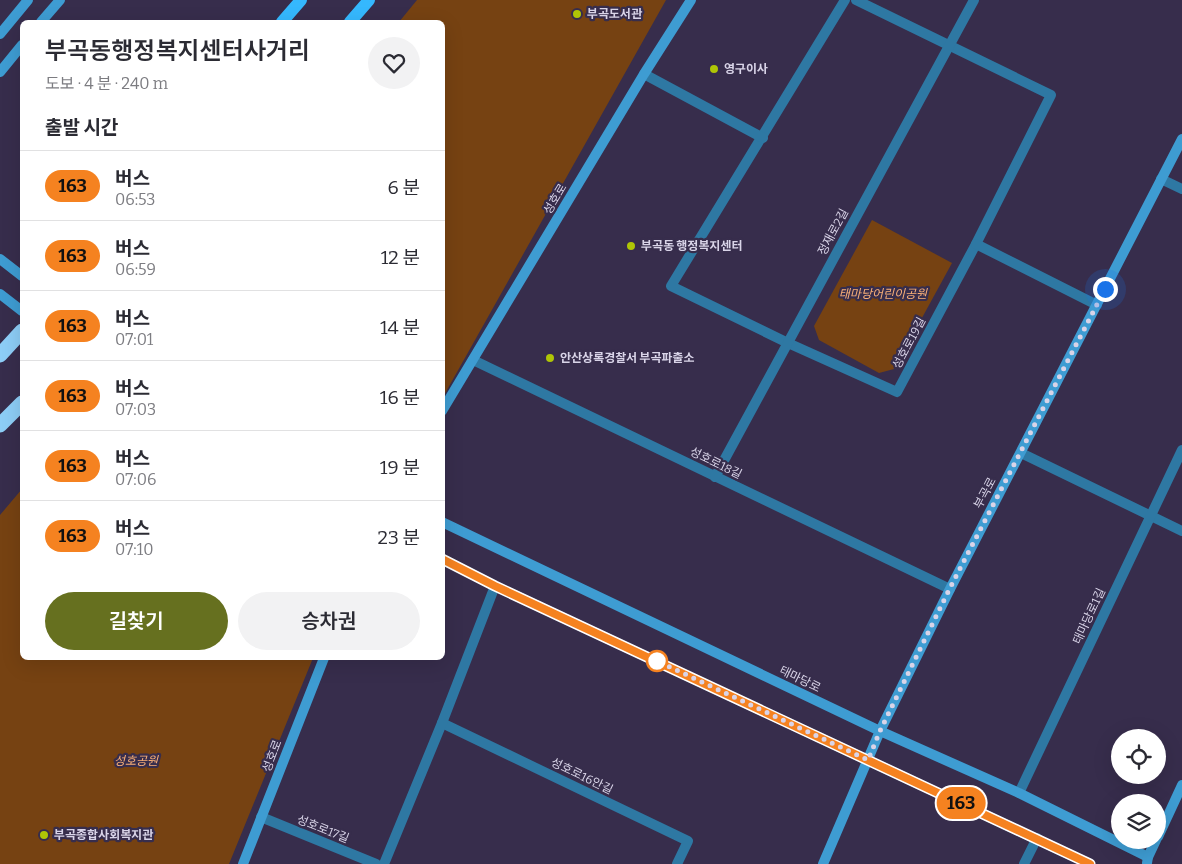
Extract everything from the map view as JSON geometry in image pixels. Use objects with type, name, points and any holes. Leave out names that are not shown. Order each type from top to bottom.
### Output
[{"type":"highway","points":[[0,356],[20,333]]},
{"type":"highway","points":[[0,426],[20,405]]},
{"type":"highway","points":[[0,426],[20,420]]},
{"type":"main road","points":[[284,20],[301,0]]},
{"type":"main road","points":[[352,20],[369,0]]},
{"type":"street","points":[[0,34],[26,0]]},
{"type":"street","points":[[43,20],[60,0]]},
{"type":"street","name":"성호로","points":[[445,406],[644,74],[691,0]]},
{"type":"street","name":"성호로19길","points":[[846,0],[671,286],[788,343],[897,392],[976,244],[1051,95],[856,0]]},
{"type":"street","name":"정재로2길","points":[[715,477],[974,0]]},
{"type":"street","points":[[0,72],[20,47]]},
{"type":"street","points":[[644,74],[763,138]]},
{"type":"street","name":"부곡로","points":[[823,864],[880,731],[950,588],[1182,139]]},
{"type":"street","points":[[1162,179],[1182,189]]},
{"type":"street","points":[[976,244],[1097,305]]},
{"type":"street","points":[[0,259],[20,274]]},
{"type":"street","points":[[0,294],[20,309]]},
{"type":"street","name":"성호로18길","points":[[472,360],[950,588]]},
{"type":"street","name":"태마당로1길","points":[[1019,793],[1182,450]]},
{"type":"street","points":[[1020,453],[1182,531]]},
{"type":"street","name":"태마당로","points":[[445,523],[880,731],[1019,793],[1147,861],[1152,849]]},
{"type":"street","points":[[445,561],[495,586],[1090,864]]},
{"type":"street","points":[[384,864],[442,723],[495,586]]},
{"type":"street","name":"성호로","points":[[243,864],[323,660]]},
{"type":"street","name":"성호로16안길","points":[[442,723],[688,841],[677,864]]},
{"type":"street","name":"태마당로","points":[[1166,819],[1182,785]]},
{"type":"street","name":"성호로17길","points":[[261,817],[376,864]]},
{"type":"street","points":[[1024,864],[1037,838]]},
{"type":"green space","points":[[417,0],[666,0],[445,393],[445,20],[401,20]]},
{"type":"green space","name":"태마당어린이공원","points":[[872,220],[952,263],[894,369],[879,373],[819,340],[814,326]]},
{"type":"green space","name":"성호공원","points":[[20,491],[20,660],[312,660],[229,864],[0,864],[0,515]]},
{"type":"bus line","name":"163","points":[[445,561],[495,586],[1090,864]]},
{"type":"place","name":"부곡도서관","points":[[577,14]]},
{"type":"place","name":"영구이사","points":[[714,69]]},
{"type":"place","name":"부곡동 행정복지센터","points":[[631,246]]},
{"type":"place","name":"안산상록경찰서 부곡파출소","points":[[550,358]]},
{"type":"place","name":"부곡종합사회복지관","points":[[44,835]]},
{"type":"route","points":[[657,661],[655,660],[868,760],[880,731],[950,588],[1105,289]]}]
